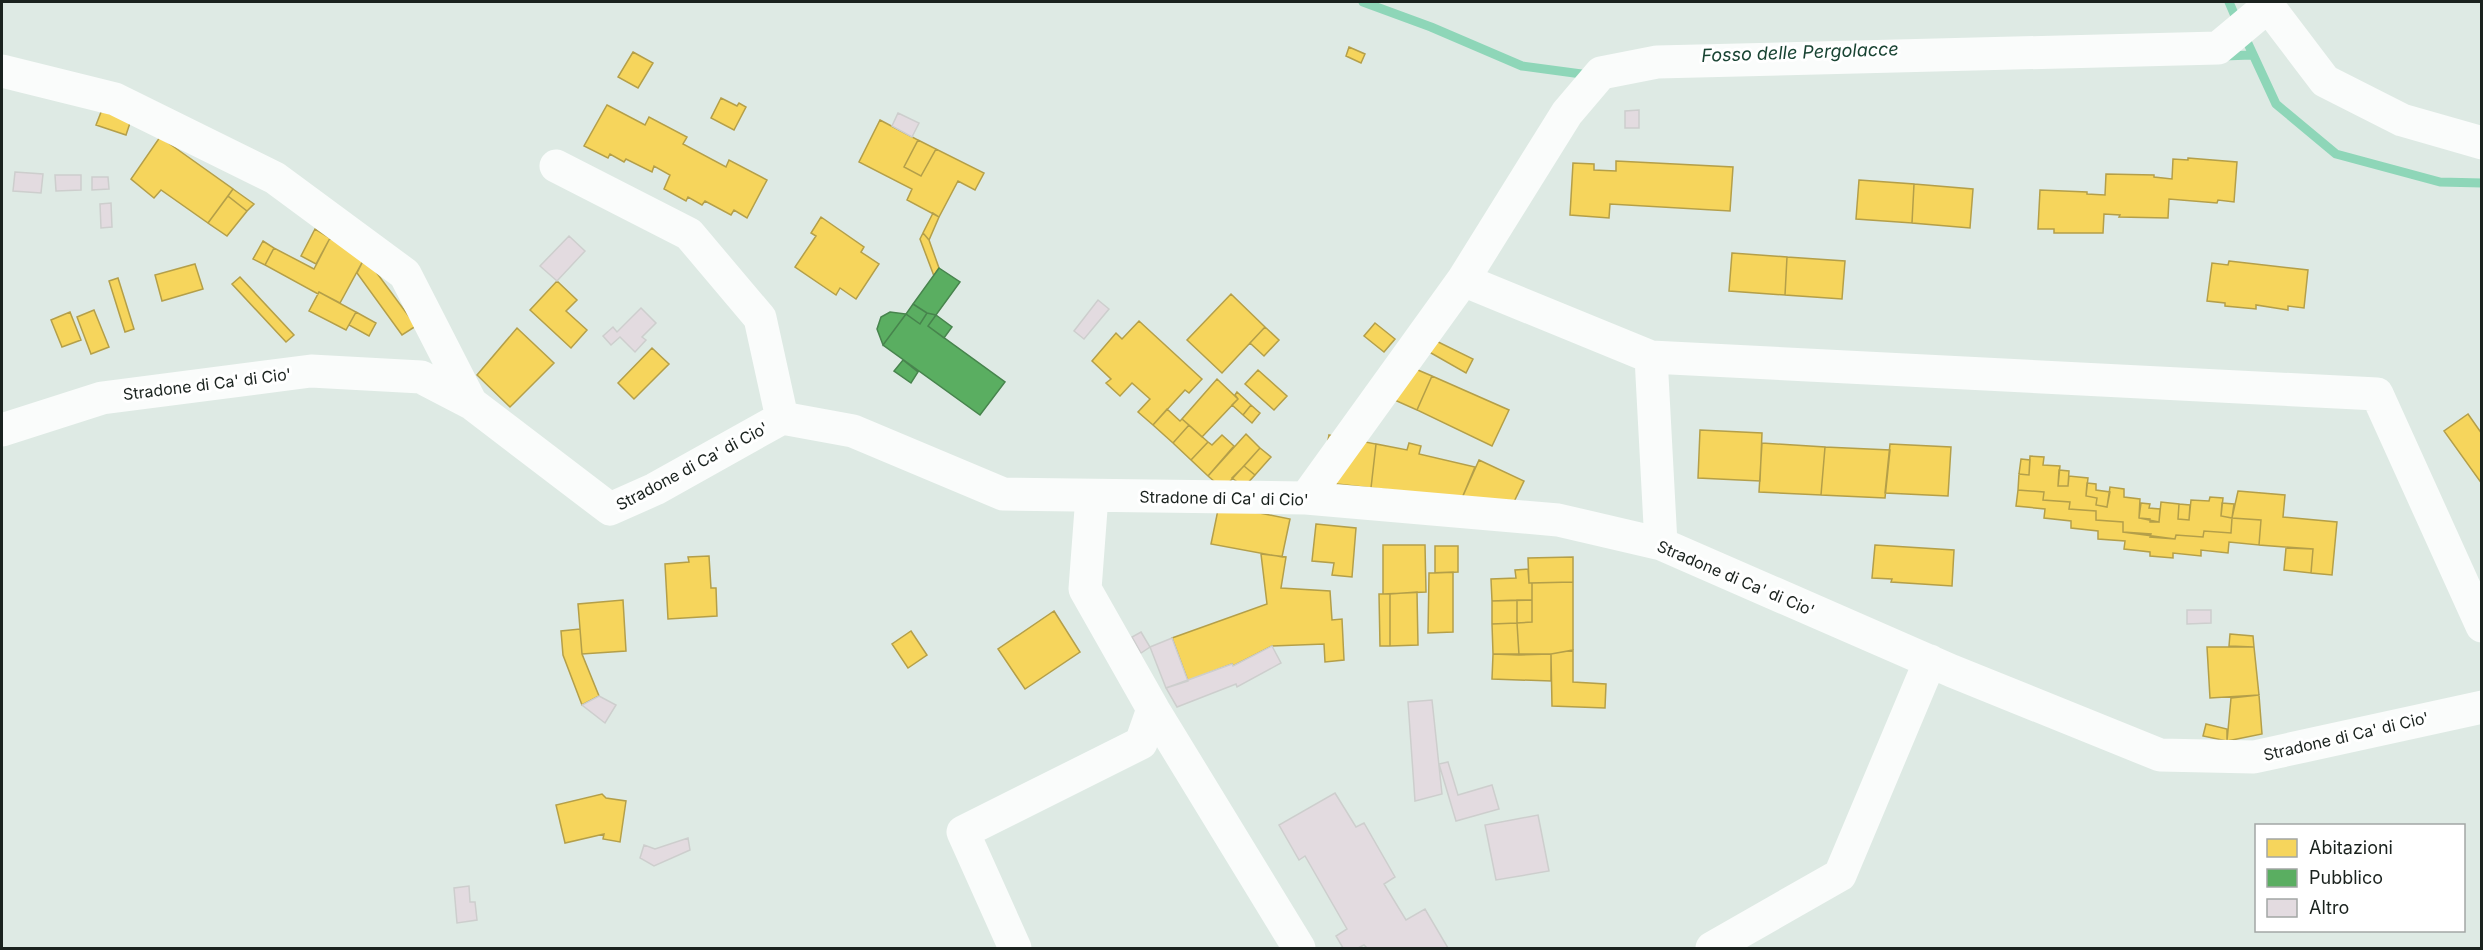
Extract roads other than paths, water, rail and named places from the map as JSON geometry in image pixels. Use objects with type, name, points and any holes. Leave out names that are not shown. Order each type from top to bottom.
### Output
[{"type":"street","points":[[1306,498],[1463,280],[1567,113],[1601,73],[1658,62],[2218,48],[2266,4],[2325,81],[2402,120],[2481,143]]},
{"type":"street","points":[[2,71],[115,99],[275,178],[405,274],[471,403]]},
{"type":"street","points":[[556,166],[689,234],[760,318],[782,418]]},
{"type":"street","points":[[1463,280],[1651,357],[2377,394],[2481,627]]},
{"type":"street","points":[[1651,357],[1661,544]]},
{"type":"street","name":"Stradone di Ca' di Cio'","points":[[2,430],[102,398],[311,371],[421,377],[471,403],[610,509],[655,489],[782,418],[852,431],[1003,494],[1306,498],[1558,520],[1661,544],[1930,661],[2160,755],[2254,757],[2481,707]]},
{"type":"street","points":[[1092,496],[1085,589],[1153,709],[1299,948]]},
{"type":"street","points":[[1722,946],[1840,875],[1930,661]]},
{"type":"street","points":[[1015,948],[963,832],[1141,743],[1153,709]]},
{"type":"waterway","name":"Fosso delle Pergolacce","points":[[1363,2],[1431,27],[1522,66],[1589,75]]},
{"type":"waterway","points":[[2229,2],[2238,23]]},
{"type":"waterway","points":[[2244,35],[2276,104],[2336,154],[2440,182],[2482,183]]},
{"type":"waterway","name":"Fosso delle Pergolacce","points":[[2224,56],[2251,55]]}]
